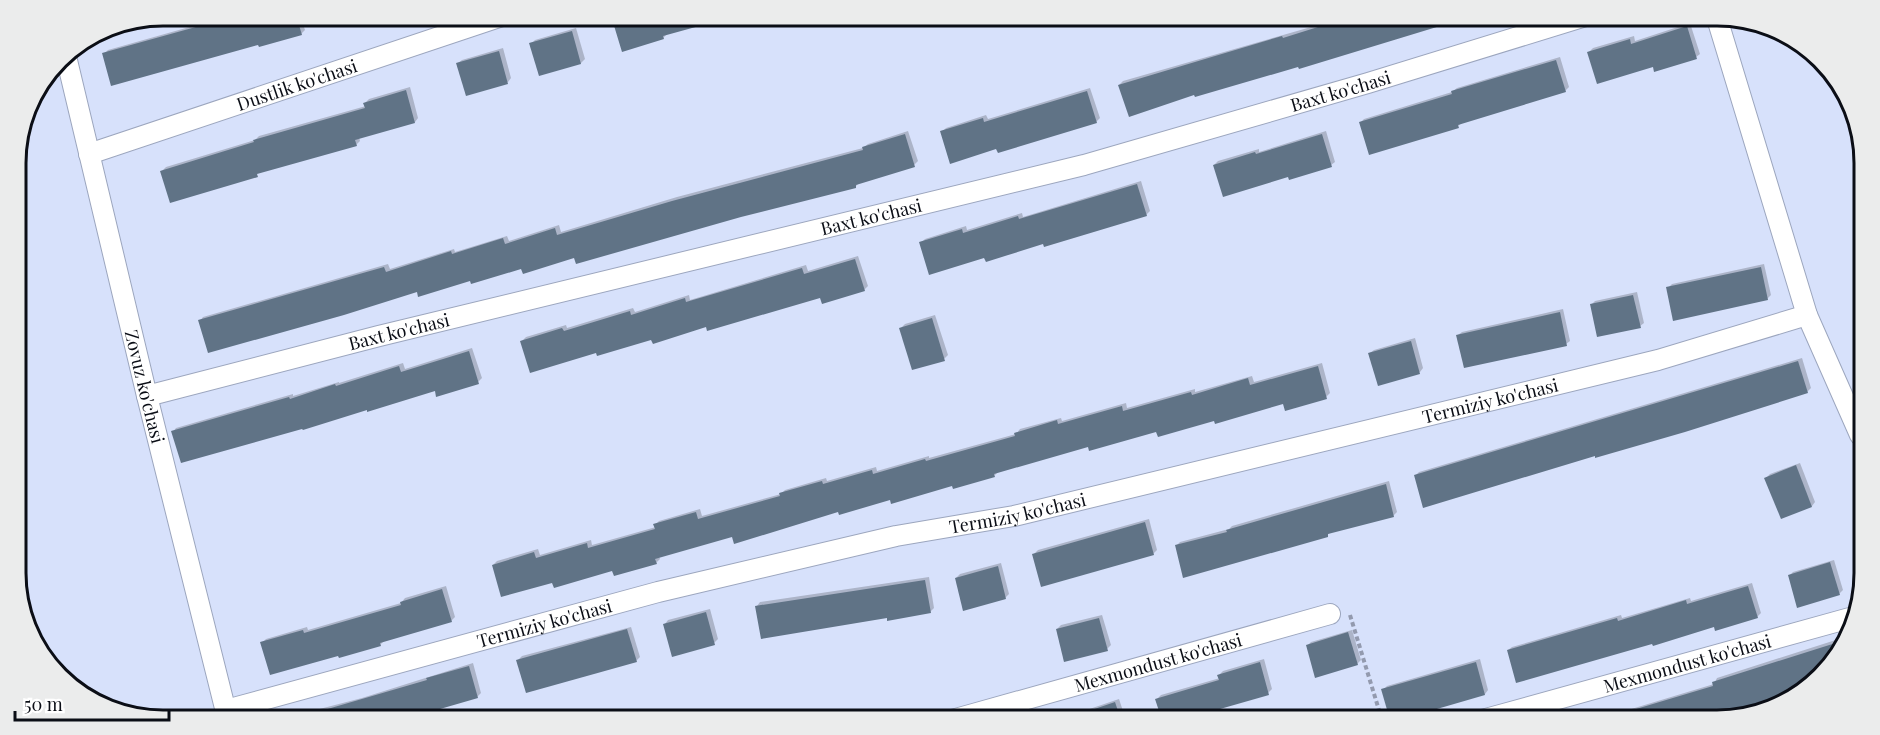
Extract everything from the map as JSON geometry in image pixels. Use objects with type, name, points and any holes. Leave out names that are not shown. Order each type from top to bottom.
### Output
[{"type":"street","name":"Dustlik ko'chasi","points":[[89,154],[472,26]]},
{"type":"street","name":"Baxt ko'chasi","points":[[147,396],[379,336],[1084,165],[1368,83],[1552,26]]},
{"type":"street","points":[[1719,26],[1808,315],[1854,421]]},
{"type":"street","name":"Zovuz ko'chasi","points":[[68,64],[147,396],[226,710]]},
{"type":"street","name":"Termiziy ko'chasi","points":[[245,710],[658,592],[896,536],[1037,511],[1658,360],[1808,315]]},
{"type":"street","name":"Mexmondust ko'chasi","points":[[990,709],[1330,614]]},
{"type":"street","name":"Mexmondust ko'chasi","points":[[1521,709],[1846,619]]},
{"type":"path","points":[[1330,614],[1349,610],[1379,709]]},
{"type":"building","points":[[199,26],[299,26],[302,35],[111,86],[102,53]]},
{"type":"building","points":[[614,26],[699,26],[663,36],[664,39],[622,52]]},
{"type":"building","points":[[1321,26],[1440,26],[1299,69],[1298,67],[1195,97],[1194,95],[1129,117],[1118,85],[1282,36],[1283,38]]},
{"type":"building","points":[[1687,26],[1697,59],[1654,72],[1653,67],[1597,84],[1587,52],[1630,39],[1631,44]]},
{"type":"building","points":[[572,31],[581,64],[539,76],[529,43]]},
{"type":"building","points":[[499,51],[508,84],[466,96],[456,63]]},
{"type":"building","points":[[1556,60],[1566,92],[1369,155],[1359,122],[1452,94],[1451,91]]},
{"type":"building","points":[[406,90],[415,123],[355,140],[357,146],[257,174],[258,177],[170,203],[160,171],[254,142],[253,140],[365,108],[363,103]]},
{"type":"building","points":[[1087,91],[1097,123],[998,153],[996,149],[950,164],[940,131],[983,118],[984,122]]},
{"type":"building","points":[[905,134],[915,167],[856,185],[856,188],[741,217],[576,264],[574,258],[523,274],[521,269],[418,297],[417,292],[208,353],[198,320],[384,267],[386,272],[451,251],[452,254],[503,238],[505,244],[555,228],[557,235],[672,201],[863,150],[862,147]]},
{"type":"building","points":[[1322,134],[1332,167],[1289,180],[1288,177],[1223,197],[1213,165]]},
{"type":"building","points":[[1137,184],[1147,216],[1044,247],[1043,244],[986,262],[984,258],[929,275],[919,242],[962,229],[963,233],[1018,216],[1019,219]]},
{"type":"building","points":[[855,259],[865,291],[822,304],[820,298],[707,331],[706,327],[653,344],[651,340],[597,356],[596,353],[530,373],[520,341],[562,328],[564,331],[630,311],[631,315],[685,298],[686,302],[802,268],[804,274]]},
{"type":"building","points":[[1761,267],[1768,300],[1673,321],[1666,287]]},
{"type":"building","points":[[1633,295],[1641,328],[1597,337],[1590,304]]},
{"type":"building","points":[[1560,312],[1567,346],[1464,368],[1456,335]]},
{"type":"building","points":[[932,318],[945,361],[912,370],[899,328]]},
{"type":"building","points":[[1411,341],[1420,374],[1378,386],[1368,353]]},
{"type":"building","points":[[469,351],[479,384],[436,397],[435,391],[181,463],[171,431],[289,397],[290,399],[335,384],[336,386],[399,366],[401,372]]},
{"type":"building","points":[[1798,361],[1808,393],[1685,432],[1595,458],[1595,456],[1423,508],[1414,475]]},
{"type":"building","points":[[1318,366],[1327,399],[1285,411],[1283,404],[1215,424],[1214,421],[1158,437],[1156,432],[1089,451],[1088,447],[994,474],[995,477],[953,489],[952,486],[891,504],[890,500],[839,515],[838,512],[734,544],[732,537],[655,559],[657,564],[614,576],[612,571],[554,588],[552,583],[501,597],[492,565],[534,552],[536,558],[587,543],[588,548],[655,529],[653,524],[696,512],[698,519],[780,496],[779,493],[822,481],[823,484],[872,470],[873,474],[925,459],[926,461],[1015,436],[1014,433],[1057,420],[1058,424],[1122,406],[1123,411],[1191,392],[1192,395],[1248,378],[1250,385]]},
{"type":"building","points":[[1796,465],[1812,507],[1781,519],[1764,478]]},
{"type":"building","points":[[1386,484],[1394,517],[1328,534],[1328,537],[1183,578],[1175,545],[1227,532],[1226,530]]},
{"type":"building","points":[[1145,522],[1154,555],[1041,587],[1032,554]]},
{"type":"building","points":[[1830,562],[1840,595],[1797,608],[1788,575]]},
{"type":"building","points":[[998,566],[1006,599],[963,611],[955,578]]},
{"type":"building","points":[[925,580],[931,613],[761,639],[755,606]]},
{"type":"building","points":[[1748,586],[1758,618],[1715,631],[1714,627],[1516,683],[1507,650],[1617,618],[1618,621],[1686,600],[1687,604]]},
{"type":"building","points":[[442,589],[452,622],[380,643],[381,646],[270,675],[260,642],[303,630],[304,633],[401,605],[400,602]]},
{"type":"building","points":[[706,612],[715,645],[672,657],[663,624]]},
{"type":"building","points":[[1099,618],[1108,651],[1064,662],[1056,629]]},
{"type":"building","points":[[627,629],[637,662],[526,693],[516,660]]},
{"type":"building","points":[[1348,632],[1358,665],[1315,678],[1306,645]]},
{"type":"building","points":[[1834,643],[1821,663],[1808,676],[1768,700],[1727,709],[1636,709],[1713,686],[1712,682]]},
{"type":"building","points":[[1260,662],[1269,695],[1219,709],[1158,709],[1155,699],[1219,680],[1217,675]]},
{"type":"building","points":[[1476,662],[1485,695],[1436,709],[1387,709],[1381,689]]},
{"type":"building","points":[[469,666],[478,698],[437,710],[324,710],[427,680],[426,678]]},
{"type":"building","points":[[1115,702],[1117,709],[1093,709]]}]
